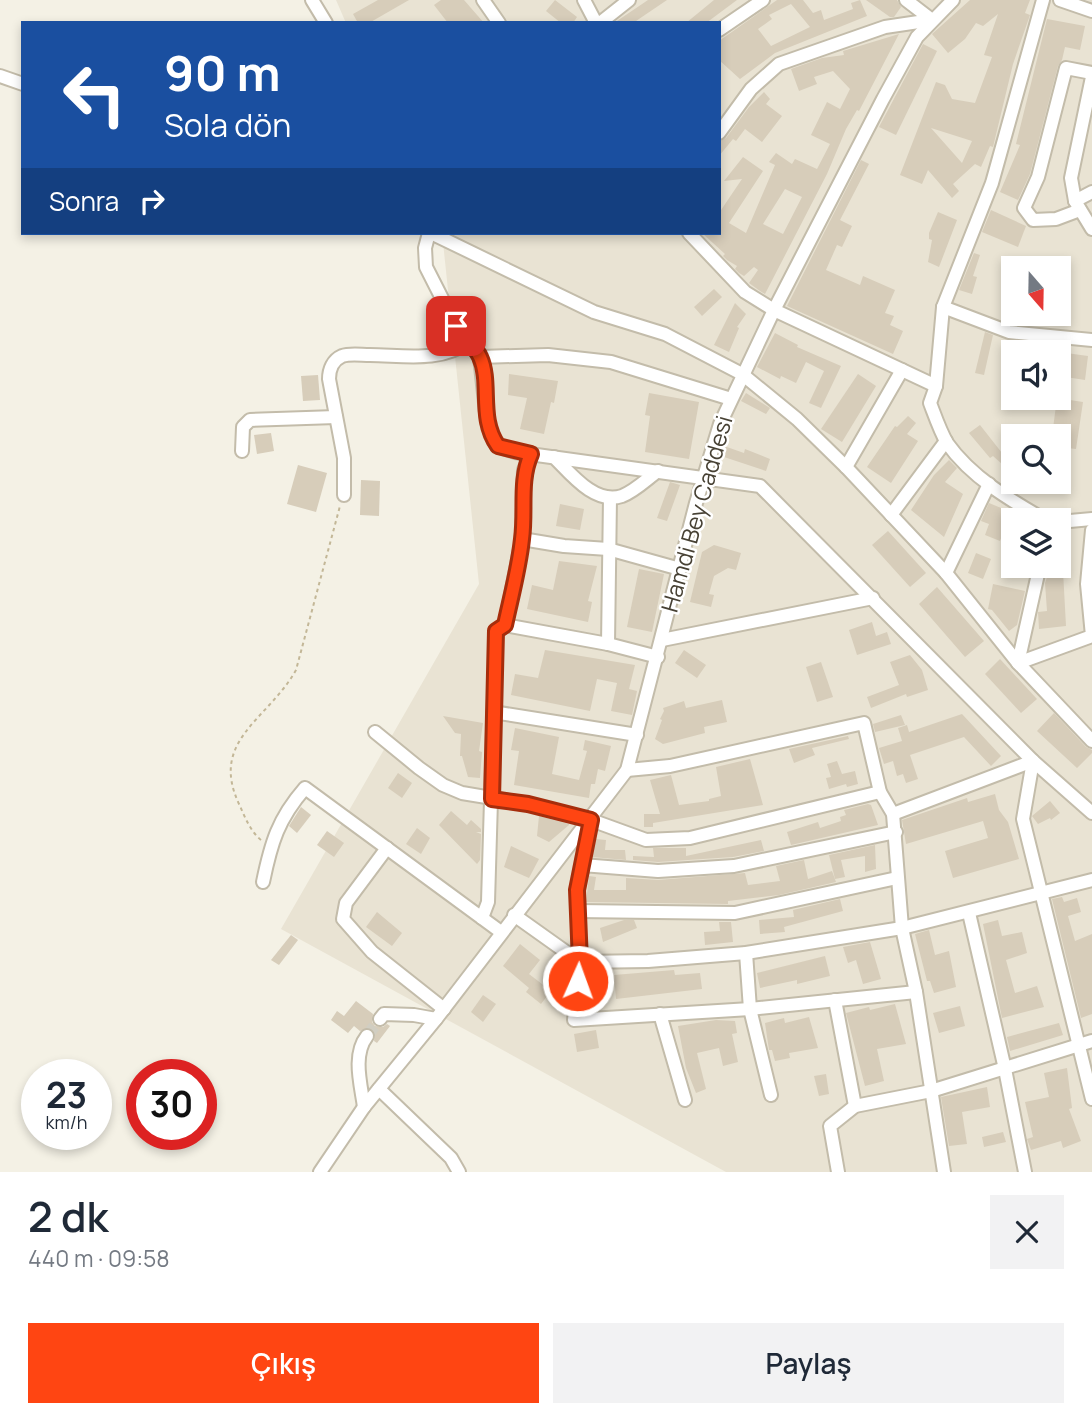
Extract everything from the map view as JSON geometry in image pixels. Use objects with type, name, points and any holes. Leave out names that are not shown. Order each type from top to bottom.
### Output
[{"type":"street","points":[[312,0],[325,21]]},
{"type":"street","points":[[483,0],[498,21]]},
{"type":"street","points":[[584,0],[597,21]]},
{"type":"street","points":[[601,21],[629,0]]},
{"type":"street","points":[[721,29],[764,0]]},
{"type":"street","points":[[906,0],[932,20]]},
{"type":"street","name":"Hamdi Bey Caddesi","points":[[320,1172],[364,1107],[440,1014],[627,770],[704,478],[731,399],[888,89],[917,37],[953,0]]},
{"type":"street","points":[[1024,508],[989,484],[962,461],[946,440],[930,403],[936,386],[943,307],[992,183],[1043,0]]},
{"type":"street","points":[[1060,0],[1092,11]]},
{"type":"street","points":[[721,130],[751,89],[779,64],[885,27],[932,20]]},
{"type":"street","points":[[1092,192],[1077,205],[1056,219],[1033,220],[1024,208],[1038,177],[1066,68],[1092,75],[1071,178],[1077,205],[1092,229]]},
{"type":"street","points":[[0,76],[21,83]]},
{"type":"street","points":[[429,235],[425,248],[426,267],[449,315],[480,357],[487,422],[492,438],[498,446],[531,454],[760,486],[1032,761],[1092,813]]},
{"type":"street","points":[[434,235],[594,312],[665,334],[742,374],[797,419],[846,467],[946,573],[1018,663],[1092,741]]},
{"type":"street","points":[[691,235],[745,292],[774,310],[936,386]]},
{"type":"street","points":[[943,307],[1009,332],[1092,340]]},
{"type":"street","points":[[344,495],[344,458],[329,374],[332,365],[349,354],[434,355],[460,349],[468,342]]},
{"type":"street","points":[[480,357],[548,355],[611,362],[731,399]]},
{"type":"street","points":[[846,467],[902,370]]},
{"type":"street","points":[[242,451],[243,427],[250,420],[336,417]]},
{"type":"street","points":[[891,515],[946,440]]},
{"type":"street","points":[[505,625],[522,539],[524,470],[531,454]]},
{"type":"street","points":[[554,457],[586,488],[610,498],[624,495],[658,471]]},
{"type":"street","points":[[946,573],[989,484]]},
{"type":"street","points":[[608,644],[610,498]]},
{"type":"street","points":[[1071,521],[1092,519]]},
{"type":"street","points":[[1018,663],[1092,636],[1087,584],[1092,530]]},
{"type":"street","points":[[522,539],[564,547],[608,549],[680,569]]},
{"type":"street","points":[[1018,663],[1037,578]]},
{"type":"street","points":[[662,640],[873,598]]},
{"type":"street","points":[[482,918],[488,902],[496,631],[505,625],[608,644],[658,657]]},
{"type":"street","points":[[493,712],[637,734]]},
{"type":"street","points":[[627,770],[670,766],[864,723],[880,792],[893,814],[902,928],[916,992],[944,1172]]},
{"type":"street","points":[[375,732],[443,785],[462,793],[528,804],[591,820],[646,840],[690,838],[880,792]]},
{"type":"street","points":[[893,814],[1032,761]]},
{"type":"street","points":[[1032,761],[1023,819],[1041,895],[1086,1043],[1092,1099]]},
{"type":"street","points":[[263,882],[270,845],[288,808],[305,788],[502,932]]},
{"type":"street","points":[[591,820],[577,911],[580,962],[574,1020],[750,1009],[916,992]]},
{"type":"street","points":[[582,865],[658,871],[734,866],[896,832]]},
{"type":"street","points":[[387,848],[346,903],[343,919],[372,952],[440,1014]]},
{"type":"street","points":[[577,911],[735,913],[897,878]]},
{"type":"street","points":[[514,915],[580,962],[648,961],[747,953],[902,928],[1092,880]]},
{"type":"street","points":[[969,913],[1005,1069],[1025,1172]]},
{"type":"street","points":[[747,953],[750,1009],[771,1095]]},
{"type":"street","points":[[835,1000],[855,1105]]},
{"type":"street","points":[[380,1019],[384,1014],[440,1014]]},
{"type":"street","points":[[660,1014],[684,1100]]},
{"type":"street","points":[[364,1107],[359,1071],[360,1045],[367,1036]]},
{"type":"street","points":[[838,1172],[830,1126],[855,1105],[931,1091],[1086,1043]]},
{"type":"street","points":[[379,1089],[451,1158],[459,1172]]},
{"type":"path","points":[[270,845],[252,831],[231,785],[229,762],[234,747],[283,690],[296,670],[344,495]]},
{"type":"shaded area","points":[[336,0],[1092,0],[1092,1172],[726,1172],[281,929],[479,584],[442,235],[721,235],[721,21],[345,21]]},
{"type":"building","points":[[378,0],[409,0],[372,21],[357,21],[353,14]]},
{"type":"building","points":[[441,0],[464,0],[482,21],[446,21],[434,5]]},
{"type":"building","points":[[555,0],[577,17],[574,21],[558,21],[546,11]]},
{"type":"building","points":[[648,0],[667,0],[636,21],[617,21]]},
{"type":"building","points":[[714,0],[737,0],[709,21],[688,21]]},
{"type":"building","points":[[777,0],[803,0],[813,13],[821,10],[824,20],[853,9],[851,3],[860,0],[867,16],[775,53],[740,79],[721,62],[721,40]],"holes":[[[791,4],[810,27],[771,46],[758,29],[772,19],[769,15]]]},
{"type":"building","points":[[866,0],[897,0],[901,7],[894,17],[890,17]]},
{"type":"building","points":[[970,0],[1030,0],[1025,13],[1030,15],[1013,64],[993,147],[990,146],[981,167],[975,164],[953,184],[959,191],[952,198],[928,170],[922,184],[900,175],[936,82],[945,85],[952,99],[975,103],[992,57],[984,55],[998,14],[983,26],[976,23],[965,39],[948,53],[932,34]],"holes":[[[931,128],[972,141],[962,163]]]},
{"type":"building","points":[[1047,19],[1085,26],[1080,50],[1065,47],[1030,174],[1018,200],[1000,192],[1020,145],[1016,144]]},
{"type":"building","points":[[899,34],[859,111],[857,110],[846,129],[827,174],[765,294],[749,283],[758,270],[754,267],[744,276],[739,273],[735,269],[737,266],[727,260],[723,256],[725,254],[704,235],[721,235],[721,210],[742,179],[724,181],[743,157],[763,171],[729,223],[746,233],[775,165],[769,162],[776,153],[792,164],[795,159],[817,169],[830,144],[811,135],[827,102],[840,109],[850,89],[833,71],[814,77],[817,84],[799,91],[791,69],[822,58],[844,55],[843,51]],"holes":[[[785,189],[802,197],[783,234],[763,224]]]},
{"type":"building","points":[[923,44],[937,51],[896,135],[879,127]]},
{"type":"building","points":[[764,92],[770,99],[766,104],[782,116],[762,142],[745,129],[721,154],[721,141]]},
{"type":"building","points":[[861,160],[869,164],[840,220],[852,226],[842,247],[837,245],[826,270],[860,285],[863,276],[895,290],[885,313],[894,316],[890,325],[903,331],[893,354],[787,306]]},
{"type":"building","points":[[991,210],[1026,226],[1018,247],[982,232]]},
{"type":"building","points":[[938,212],[957,220],[939,267],[928,262],[932,240],[929,239],[929,233]]},
{"type":"building","points":[[974,253],[980,255],[973,276],[977,277],[972,294],[959,290]]},
{"type":"building","points":[[714,289],[722,297],[702,316],[694,307]]},
{"type":"building","points":[[735,303],[746,314],[737,327],[739,328],[729,352],[714,345]]},
{"type":"building","points":[[985,332],[993,335],[984,375],[975,373]]},
{"type":"building","points":[[775,333],[798,345],[797,347],[841,366],[821,408],[809,403],[824,371],[806,362],[796,383],[781,376],[780,379],[757,367]]},
{"type":"building","points":[[1071,354],[1088,356],[1085,380],[1071,378]]},
{"type":"building","points":[[509,374],[558,381],[544,434],[520,429],[527,398],[508,395]]},
{"type":"building","points":[[858,374],[876,386],[842,442],[821,429]]},
{"type":"building","points":[[318,375],[320,400],[303,401],[301,376]]},
{"type":"building","points":[[649,393],[699,402],[689,459],[645,452],[650,416],[645,415]]},
{"type":"building","points":[[746,393],[770,408],[766,414],[741,401]]},
{"type":"building","points":[[1071,400],[1083,402],[1076,449],[1071,448],[1071,424],[1054,424],[1055,410],[1071,410]]},
{"type":"building","points":[[908,416],[916,423],[907,434],[918,441],[891,483],[867,467],[895,426]]},
{"type":"building","points":[[980,425],[1001,452],[1001,463],[993,456],[990,458],[969,433]]},
{"type":"building","points":[[271,433],[274,451],[257,454],[254,435]]},
{"type":"building","points":[[724,446],[744,453],[745,449],[770,459],[766,471],[721,456]]},
{"type":"building","points":[[949,460],[957,468],[945,482],[963,494],[944,537],[911,510],[934,475]]},
{"type":"building","points":[[298,465],[327,473],[316,512],[287,504]]},
{"type":"building","points":[[361,480],[380,481],[379,516],[360,515]]},
{"type":"building","points":[[670,482],[680,485],[667,521],[657,518]]},
{"type":"building","points":[[989,503],[1001,508],[1000,541],[985,535],[989,524],[981,521]]},
{"type":"building","points":[[560,504],[584,509],[580,530],[556,526]]},
{"type":"building","points":[[888,531],[926,573],[910,587],[872,545]]},
{"type":"building","points":[[714,545],[741,553],[736,570],[728,568],[714,576],[709,594],[714,595],[711,607],[690,602],[702,552]]},
{"type":"building","points":[[976,553],[991,559],[983,579],[968,573]]},
{"type":"building","points":[[559,561],[597,566],[588,601],[592,602],[588,622],[527,609],[532,585],[553,590]]},
{"type":"building","points":[[639,569],[664,574],[652,632],[627,627]]},
{"type":"building","points":[[1047,578],[1063,578],[1066,626],[1039,629],[1038,612],[1047,611]]},
{"type":"building","points":[[993,584],[1025,591],[1017,625],[1009,631],[992,610],[988,609]]},
{"type":"building","points":[[937,587],[984,641],[965,657],[919,604]]},
{"type":"building","points":[[872,622],[876,636],[887,632],[891,644],[857,655],[849,630]]},
{"type":"building","points":[[545,650],[635,665],[629,689],[637,691],[632,715],[611,711],[617,683],[597,679],[590,711],[511,695],[515,674],[538,678]]},
{"type":"building","points":[[684,650],[706,665],[697,678],[675,663]]},
{"type":"building","points":[[910,655],[922,670],[928,690],[907,697],[906,694],[871,708],[867,697],[899,685],[890,662]]},
{"type":"building","points":[[1000,659],[1037,699],[1021,713],[985,674]]},
{"type":"building","points":[[821,662],[833,697],[817,702],[806,667]]},
{"type":"building","points":[[722,700],[727,722],[704,727],[705,733],[663,744],[655,739],[663,708],[684,701],[686,708]]},
{"type":"building","points":[[1054,713],[1092,750],[1077,768],[1037,731]]},
{"type":"building","points":[[962,714],[1001,756],[991,766],[964,737],[910,755],[918,779],[906,783],[903,774],[897,776],[893,761],[884,764],[879,748],[902,741],[898,728],[907,725],[909,732]]},
{"type":"building","points":[[901,715],[905,725],[875,732],[873,724]]},
{"type":"building","points":[[443,716],[483,723],[479,751],[482,752],[480,778],[468,777],[460,756],[461,734],[455,733]]},
{"type":"building","points":[[515,728],[559,737],[552,774],[579,780],[587,751],[583,750],[585,740],[611,746],[605,771],[598,769],[595,784],[591,784],[589,798],[514,785],[519,751],[511,750]]},
{"type":"building","points":[[848,736],[849,739],[812,748],[815,755],[794,763],[789,749]]},
{"type":"building","points":[[750,759],[763,805],[653,823],[653,827],[644,827],[644,814],[660,814],[650,780],[671,775],[679,805],[709,801],[721,796],[716,767]]},
{"type":"building","points":[[837,761],[842,774],[855,771],[858,784],[829,789],[826,778],[831,777],[827,764]]},
{"type":"building","points":[[398,773],[412,783],[402,798],[388,788]]},
{"type":"building","points":[[995,794],[999,810],[1008,822],[1019,859],[953,878],[945,851],[988,838],[983,821],[906,844],[902,820],[967,798],[968,802]]},
{"type":"building","points":[[1050,801],[1060,813],[1051,820],[1050,818],[1038,824],[1032,816]]},
{"type":"building","points":[[871,805],[878,825],[791,845],[787,832],[818,822],[820,828],[841,821],[840,817],[846,815],[844,810]]},
{"type":"building","points":[[301,807],[311,815],[297,833],[289,826]]},
{"type":"building","points":[[451,811],[467,825],[471,820],[481,829],[481,832],[476,832],[481,834],[480,860],[477,864],[439,825]]},
{"type":"building","points":[[539,816],[569,825],[549,842],[537,836]]},
{"type":"building","points":[[417,828],[430,838],[421,854],[406,844]]},
{"type":"building","points":[[327,831],[344,843],[334,857],[317,845]]},
{"type":"building","points":[[596,839],[606,840],[605,850],[625,850],[626,860],[592,857]]},
{"type":"building","points":[[761,840],[764,851],[733,857],[658,862],[633,860],[633,856],[654,857],[653,848],[686,848],[686,856]]},
{"type":"building","points":[[875,845],[876,869],[865,872],[865,856],[841,860],[845,877],[835,879],[829,855]]},
{"type":"building","points":[[511,846],[539,859],[529,878],[504,867]]},
{"type":"building","points":[[804,860],[808,879],[832,871],[836,882],[779,895],[728,901],[728,904],[586,902],[589,876],[596,877],[594,890],[626,890],[626,878],[658,880],[745,873],[748,885],[780,881],[776,866]]},
{"type":"building","points":[[1062,897],[1064,902],[1077,898],[1081,912],[1068,916],[1075,941],[1092,934],[1092,1014],[1081,1018],[1052,899]]},
{"type":"building","points":[[840,899],[843,911],[784,927],[785,932],[760,934],[759,920],[794,917],[793,910]]},
{"type":"building","points":[[377,912],[402,933],[392,946],[366,927]]},
{"type":"building","points":[[624,920],[634,920],[637,928],[603,942],[600,928]]},
{"type":"building","points":[[998,920],[1002,936],[1022,932],[1027,953],[1006,960],[1015,993],[1037,986],[1044,1007],[1002,1018],[983,924]]},
{"type":"building","points":[[719,922],[731,922],[733,942],[705,945],[704,932],[720,931]]},
{"type":"building","points":[[929,930],[935,955],[949,951],[956,987],[934,993],[930,981],[927,981],[915,934]]},
{"type":"building","points":[[291,935],[298,940],[279,965],[271,960]]},
{"type":"building","points":[[870,942],[881,979],[863,984],[856,960],[848,963],[843,947]]},
{"type":"building","points":[[520,944],[540,960],[529,974],[551,991],[541,1004],[526,992],[529,988],[503,966]]},
{"type":"building","points":[[825,956],[830,976],[797,984],[797,980],[760,988],[757,973]]},
{"type":"building","points":[[674,970],[675,975],[700,973],[702,989],[616,999],[614,975]]},
{"type":"building","points":[[587,982],[597,982],[598,1002],[587,1003]]},
{"type":"building","points":[[483,995],[496,1004],[483,1022],[471,1012]]},
{"type":"building","points":[[356,1001],[373,1014],[372,1022],[375,1026],[390,1026],[377,1043],[374,1041],[375,1032],[371,1028],[360,1031],[354,1026],[348,1033],[331,1020],[337,1011],[344,1016]]},
{"type":"building","points":[[895,1004],[906,1044],[877,1049],[884,1081],[865,1086],[846,1013]]},
{"type":"building","points":[[960,1006],[965,1026],[939,1033],[933,1013]]},
{"type":"building","points":[[809,1017],[818,1048],[789,1053],[790,1058],[775,1061],[772,1050],[769,1050],[765,1023],[784,1018],[785,1023]]},
{"type":"building","points":[[716,1020],[735,1021],[737,1033],[732,1034],[738,1062],[723,1066],[719,1048],[697,1053],[706,1089],[696,1093],[686,1068],[678,1026]]},
{"type":"building","points":[[1059,1023],[1063,1035],[1010,1051],[1007,1037]]},
{"type":"building","points":[[596,1030],[599,1048],[577,1052],[574,1034]]},
{"type":"building","points":[[1067,1068],[1072,1108],[1069,1109],[1081,1141],[1063,1148],[1061,1141],[1031,1150],[1027,1139],[1033,1137],[1025,1102],[1049,1097],[1044,1073]]},
{"type":"building","points":[[826,1074],[829,1094],[819,1096],[814,1076]]},
{"type":"building","points":[[987,1087],[990,1107],[962,1112],[967,1144],[949,1146],[941,1097]]},
{"type":"building","points":[[1003,1132],[1006,1142],[984,1147],[982,1137]]},
{"type":"tunnel","points":[[367,1036],[380,1019]]},
{"type":"route","points":[[456,326],[480,357],[487,422],[492,438],[498,446],[531,454],[524,470],[522,539],[514,582],[505,625],[496,631],[492,799],[528,804],[591,820],[577,890],[580,962],[578,981]]}]
